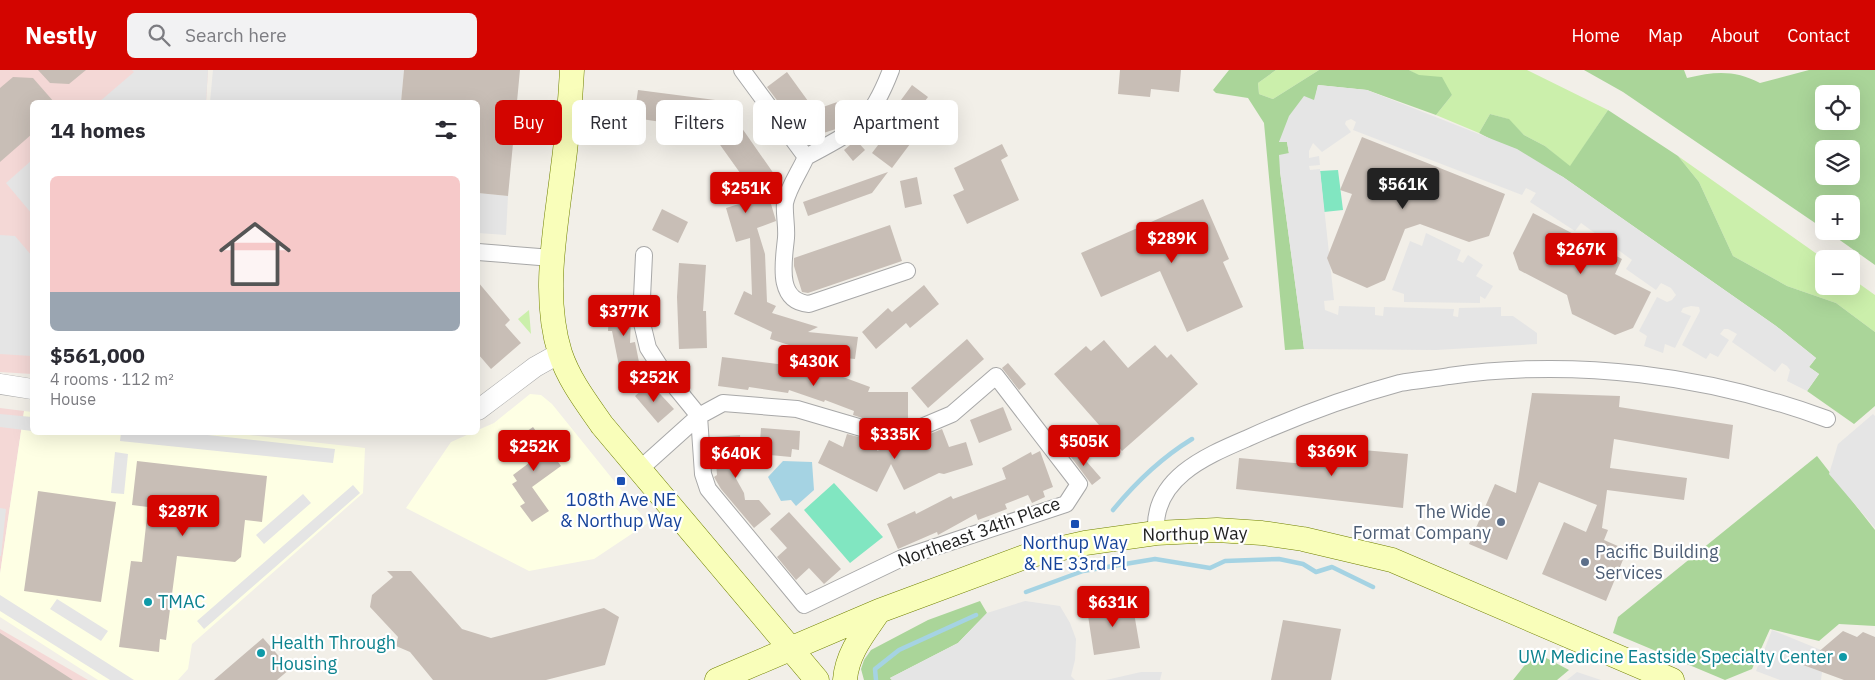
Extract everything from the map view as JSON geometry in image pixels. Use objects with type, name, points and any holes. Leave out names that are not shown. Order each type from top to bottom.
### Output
[{"type":"main road","points":[[572,70],[569,120],[552,258],[554,328],[560,353],[571,380],[602,425],[817,680]]},
{"type":"main road","points":[[554,328],[564,274],[572,172],[569,120]]},
{"type":"main road","name":"Northup Way","points":[[717,680],[879,611],[1027,556],[1085,542],[1156,533],[1217,530],[1262,533],[1348,548],[1392,560],[1672,680]]},
{"type":"main road","points":[[845,680],[848,661],[853,650],[879,611]]},
{"type":"street","points":[[742,70],[806,157]]},
{"type":"street","points":[[891,70],[877,104],[852,132],[806,157],[785,202],[786,236],[781,272],[788,290],[794,299],[800,303],[809,304],[907,271]]},
{"type":"street","points":[[480,252],[552,258]]},
{"type":"street","points":[[640,469],[699,416],[664,373],[648,348],[641,319],[644,255]]},
{"type":"street","points":[[480,408],[535,366],[560,353]]},
{"type":"street","points":[[1156,533],[1154,515],[1168,490],[1186,470],[1204,457],[1298,416],[1401,383],[1480,372],[1561,369],[1652,374],[1785,404],[1827,419]]},
{"type":"street","name":"Northeast 34th Place","points":[[996,376],[1079,484],[1066,504],[902,558],[804,605],[708,489],[703,474],[699,416],[723,403],[797,409],[872,431],[900,436],[952,414],[996,376]]},
{"type":"street","points":[[0,384],[30,388]]},
{"type":"shaded area","points":[[0,70],[208,70],[206,100],[30,100],[30,374],[0,372]]},
{"type":"shaded area","points":[[132,70],[208,70],[206,100],[101,100],[134,72]]},
{"type":"shaded area","points":[[213,70],[404,70],[401,100],[210,100]]},
{"type":"shaded area","points":[[1318,85],[1367,90],[1517,149],[1563,177],[1776,326],[1816,358],[1809,367],[1819,374],[1807,391],[1787,381],[1790,370],[1787,366],[1782,363],[1775,372],[1732,342],[1737,334],[1728,329],[1724,329],[1720,334],[1729,340],[1718,357],[1710,353],[1706,359],[1682,345],[1700,311],[1699,307],[1683,308],[1681,312],[1691,316],[1675,348],[1665,344],[1663,353],[1644,346],[1647,336],[1639,331],[1657,297],[1667,302],[1676,295],[1671,288],[1661,283],[1656,290],[1626,269],[1632,260],[1581,223],[1575,231],[1530,202],[1536,193],[1526,188],[1522,195],[1353,130],[1356,122],[1351,119],[1346,121],[1345,124],[1351,132],[1322,152],[1313,143],[1309,151],[1309,158],[1319,156],[1320,165],[1309,166],[1310,170],[1320,169],[1334,300],[1324,301],[1325,310],[1338,315],[1339,306],[1375,307],[1375,315],[1383,316],[1384,307],[1454,309],[1453,316],[1458,317],[1459,308],[1501,307],[1501,316],[1513,316],[1537,333],[1537,344],[1436,350],[1304,349],[1280,171],[1279,155],[1289,153],[1287,142],[1279,142],[1289,116],[1304,96],[1314,100]]},
{"type":"shaded area","points":[[30,162],[30,212],[6,183]]},
{"type":"shaded area","points":[[480,193],[508,196],[506,235],[480,233]]},
{"type":"shaded area","points":[[1426,233],[1461,250],[1457,260],[1463,263],[1468,255],[1483,265],[1476,276],[1493,286],[1485,299],[1480,296],[1480,303],[1404,302],[1404,294],[1392,290],[1410,241],[1422,246]]},
{"type":"shaded area","points":[[0,235],[15,236],[30,254],[30,356],[0,354]]},
{"type":"shaded area","points":[[530,394],[541,395],[552,404],[648,523],[594,559],[529,571],[406,508],[451,442],[467,435],[480,435],[480,429],[494,423]]},
{"type":"shaded area","points":[[0,408],[24,411],[0,574]]},
{"type":"shaded area","points":[[24,411],[30,412],[30,435],[249,435],[365,448],[363,493],[192,644],[188,669],[178,680],[98,680],[0,617],[0,574]]},
{"type":"shaded area","points":[[0,414],[30,417],[30,431],[0,427]]},
{"type":"shaded area","points":[[1873,414],[1875,416],[1875,528],[1829,474],[1838,444]]},
{"type":"shaded area","points":[[121,435],[207,435],[335,449],[333,463],[120,441]]},
{"type":"shaded area","points":[[115,452],[128,454],[124,494],[111,493]]},
{"type":"shaded area","points":[[353,485],[360,493],[204,629],[197,621]]},
{"type":"shaded area","points":[[303,494],[311,503],[264,544],[256,535]]},
{"type":"shaded area","points":[[0,508],[6,509],[1,556],[0,556]]},
{"type":"shaded area","points":[[0,595],[134,680],[110,680],[0,611]]},
{"type":"shaded area","points":[[57,599],[108,631],[101,641],[50,609]]},
{"type":"shaded area","points":[[1025,601],[1060,606],[1070,623],[1076,639],[1075,660],[1071,676],[1075,680],[892,680],[890,678],[958,643],[987,613]]},
{"type":"shaded area","points":[[0,629],[88,680],[0,680]]},
{"type":"shaded area","points":[[1772,630],[1821,650],[1803,665],[1822,672],[1821,680],[1780,680],[1756,671]]},
{"type":"shaded area","points":[[1141,672],[1162,672],[1160,680],[1106,680]]},
{"type":"shaded area","points":[[1577,672],[1601,680],[1567,680]]},
{"type":"green space","points":[[1229,70],[1276,70],[1258,83],[1259,94],[1273,99],[1319,70],[1409,70],[1419,75],[1442,77],[1452,95],[1436,115],[1367,90],[1318,85],[1315,100],[1279,142],[1287,142],[1289,154],[1280,171],[1304,349],[1285,350],[1264,123],[1248,98],[1216,93],[1213,90]]},
{"type":"green space","points":[[1276,70],[1319,70],[1273,99],[1259,94],[1258,83]]},
{"type":"green space","points":[[1409,70],[1527,70],[1608,110],[1570,167],[1545,146],[1524,135],[1508,119],[1490,114],[1479,133],[1436,115],[1452,95]]},
{"type":"green space","points":[[1584,70],[1684,70],[1687,78],[1725,73],[1742,76],[1760,83],[1809,70],[1875,70],[1875,265],[1860,254],[1860,250],[1854,250],[1840,240],[1860,240],[1860,195],[1815,195],[1815,223],[1623,92]]},
{"type":"green space","points":[[1608,110],[1678,156],[1699,182],[1733,256],[1787,286],[1836,303],[1875,332],[1875,406],[1854,424],[1807,391],[1819,374],[1809,367],[1816,358],[1776,326],[1563,177],[1479,133],[1490,114],[1509,119],[1524,135],[1545,146],[1570,166]]},
{"type":"green space","points":[[1678,156],[1815,253],[1815,295],[1860,295],[1860,284],[1875,295],[1875,332],[1836,303],[1787,286],[1733,256],[1699,182]]},
{"type":"green space","points":[[1338,170],[1343,210],[1324,212],[1320,171]]},
{"type":"green space","points":[[529,310],[531,334],[518,319]]},
{"type":"green space","points":[[1817,456],[1875,530],[1875,626],[1839,624],[1819,641],[1770,629],[1752,669],[1725,680],[1613,633],[1618,617]]},
{"type":"green space","points":[[834,483],[883,537],[850,563],[804,510]]},
{"type":"green space","points":[[980,601],[987,613],[958,643],[890,678],[892,680],[864,680],[861,669],[864,660],[871,650],[928,620]]},
{"type":"green space","points":[[1535,652],[1569,670],[1557,680],[1513,680]]},
{"type":"water","points":[[783,461],[812,462],[814,490],[796,506],[791,500],[781,501],[768,477]]},
{"type":"building","points":[[38,70],[86,70],[69,84],[50,83]]},
{"type":"building","points":[[404,70],[520,70],[517,100],[495,100],[495,145],[513,145],[508,196],[480,193],[480,100],[401,100]]},
{"type":"building","points":[[1120,70],[1181,70],[1179,92],[1151,89],[1150,97],[1118,94]]},
{"type":"building","points":[[787,72],[807,100],[777,100],[767,87]]},
{"type":"building","points":[[13,77],[33,78],[52,100],[30,100],[30,136],[0,162],[0,88]]},
{"type":"building","points":[[912,85],[928,97],[926,100],[901,100]]},
{"type":"building","points":[[638,90],[715,100],[656,100],[656,121],[646,120],[646,100],[637,100]]},
{"type":"building","points":[[835,103],[835,129],[825,132],[825,106]]},
{"type":"building","points":[[743,130],[781,184],[775,201],[771,204],[776,221],[757,228],[765,254],[767,302],[776,306],[772,313],[818,327],[808,332],[858,337],[855,359],[824,356],[770,339],[772,332],[734,314],[744,291],[752,295],[750,238],[736,242],[726,208],[758,198],[720,145],[743,145]]},
{"type":"building","points":[[1362,137],[1505,194],[1489,236],[1469,242],[1420,224],[1405,229],[1385,280],[1367,288],[1333,273],[1327,258],[1352,194],[1340,190]]},
{"type":"building","points":[[1002,144],[1008,156],[1001,160],[1019,200],[967,224],[953,195],[964,190],[954,168]]},
{"type":"building","points":[[850,145],[860,145],[865,150],[853,161],[844,150]]},
{"type":"building","points":[[878,145],[909,145],[892,168],[872,153]]},
{"type":"building","points":[[888,172],[872,193],[808,216],[803,202]]},
{"type":"building","points":[[917,177],[922,204],[905,208],[900,181]]},
{"type":"building","points":[[1203,199],[1229,259],[1223,262],[1243,307],[1187,332],[1160,271],[1101,297],[1081,253]]},
{"type":"building","points":[[662,209],[688,222],[678,243],[652,230]]},
{"type":"building","points":[[1533,213],[1622,259],[1615,274],[1651,292],[1633,328],[1615,335],[1572,314],[1567,295],[1519,270],[1513,253]]},
{"type":"building","points":[[890,225],[902,261],[808,293],[802,292],[794,266],[794,258]]},
{"type":"building","points":[[679,263],[706,265],[703,311],[706,311],[707,348],[679,349],[677,297]]},
{"type":"building","points":[[480,284],[510,320],[505,325],[521,343],[491,369],[480,356]]},
{"type":"building","points":[[924,285],[939,304],[910,328],[906,323],[876,349],[862,332],[888,308],[892,312]]},
{"type":"building","points":[[610,295],[632,297],[630,343],[635,342],[642,377],[622,381],[612,331],[608,331]]},
{"type":"building","points":[[967,339],[984,359],[928,408],[911,388]]},
{"type":"building","points":[[1104,340],[1128,368],[1155,345],[1167,358],[1171,354],[1198,384],[1122,451],[1054,374],[1086,346],[1091,351]]},
{"type":"building","points":[[722,357],[824,370],[870,387],[868,392],[908,392],[908,418],[862,418],[853,415],[854,411],[825,400],[824,402],[789,390],[788,393],[749,387],[748,390],[718,386]]},
{"type":"building","points":[[1008,363],[1026,384],[1019,390],[1002,368]]},
{"type":"building","points":[[650,383],[674,409],[658,423],[635,396]]},
{"type":"building","points":[[1532,393],[1620,396],[1619,407],[1733,425],[1729,459],[1614,439],[1610,468],[1687,478],[1684,500],[1607,490],[1602,528],[1608,530],[1604,540],[1627,550],[1606,601],[1542,574],[1564,522],[1586,532],[1597,505],[1539,482],[1507,560],[1469,544],[1495,484],[1516,493]]},
{"type":"building","points":[[1003,407],[1012,430],[979,443],[970,420]]},
{"type":"building","points":[[533,427],[561,466],[532,487],[549,511],[532,522],[520,506],[525,503],[512,484],[517,481],[513,475],[529,463],[513,441]]},
{"type":"building","points":[[761,428],[800,431],[799,450],[792,449],[791,457],[759,454]]},
{"type":"building","points":[[942,429],[949,447],[966,442],[973,465],[944,474],[939,473],[904,490],[891,464],[877,492],[818,463],[829,440],[843,447],[847,434],[879,442],[877,451],[894,445],[904,445]]},
{"type":"building","points":[[740,435],[742,465],[729,466],[744,493],[745,500],[759,500],[771,514],[754,528],[721,489],[714,477],[717,475],[714,437]]},
{"type":"building","points":[[1074,447],[1101,478],[1092,485],[1068,453]]},
{"type":"building","points":[[1329,447],[1408,454],[1403,508],[1236,489],[1239,458],[1327,466]]},
{"type":"building","points":[[1040,451],[1053,487],[1043,491],[1045,497],[1032,503],[1028,495],[1005,504],[1007,509],[978,520],[976,514],[938,535],[937,532],[898,549],[887,524],[915,511],[916,514],[951,496],[953,499],[1006,479],[1002,468],[1031,452],[1032,455]]},
{"type":"building","points":[[137,461],[267,476],[262,522],[245,520],[241,557],[235,562],[177,556],[166,640],[160,639],[159,652],[119,647],[131,561],[142,562],[148,507],[132,505]]},
{"type":"building","points":[[38,491],[116,502],[101,602],[24,591]]},
{"type":"building","points":[[789,512],[841,569],[824,584],[809,568],[796,580],[777,557],[787,548],[770,529]]},
{"type":"building","points":[[387,571],[411,571],[462,629],[491,638],[604,608],[619,617],[605,665],[546,680],[433,680],[410,652],[396,646],[398,637],[370,607],[372,595],[393,577]]},
{"type":"building","points":[[1132,601],[1140,648],[1094,655],[1087,609]]},
{"type":"building","points":[[1283,620],[1341,629],[1331,680],[1271,680]]},
{"type":"building","name":"UW Medicine Eastside Specialty Center","points":[[1843,631],[1857,637],[1863,632],[1875,637],[1875,680],[1844,680],[1803,665]]},
{"type":"building","points":[[0,633],[73,680],[0,680]]},
{"type":"building","name":"Health Through Housing","points":[[263,638],[290,669],[277,680],[214,680]]},
{"type":"waterway","points":[[1113,510],[1150,471],[1192,439]]},
{"type":"waterway","points":[[1026,592],[1083,571],[1155,559],[1210,568],[1225,561],[1279,559],[1303,564],[1316,572],[1332,567],[1373,587]]},
{"type":"waterway","points":[[876,680],[875,669],[899,650],[976,615]]},
{"type":"place","name":"108th Ave NE & Northup Way","points":[[621,481]]},
{"type":"place","name":"The Wide Format Company","points":[[1501,522]]},
{"type":"place","name":"Northup Way & NE 33rd Pl","points":[[1075,524]]},
{"type":"place","name":"Pacific Building Services","points":[[1585,562]]},
{"type":"place","name":"TMAC","points":[[148,602]]},
{"type":"place","name":"Health Through Housing","points":[[261,653]]},
{"type":"place","name":"UW Medicine Eastside Specialty Center","points":[[1843,657]]}]
